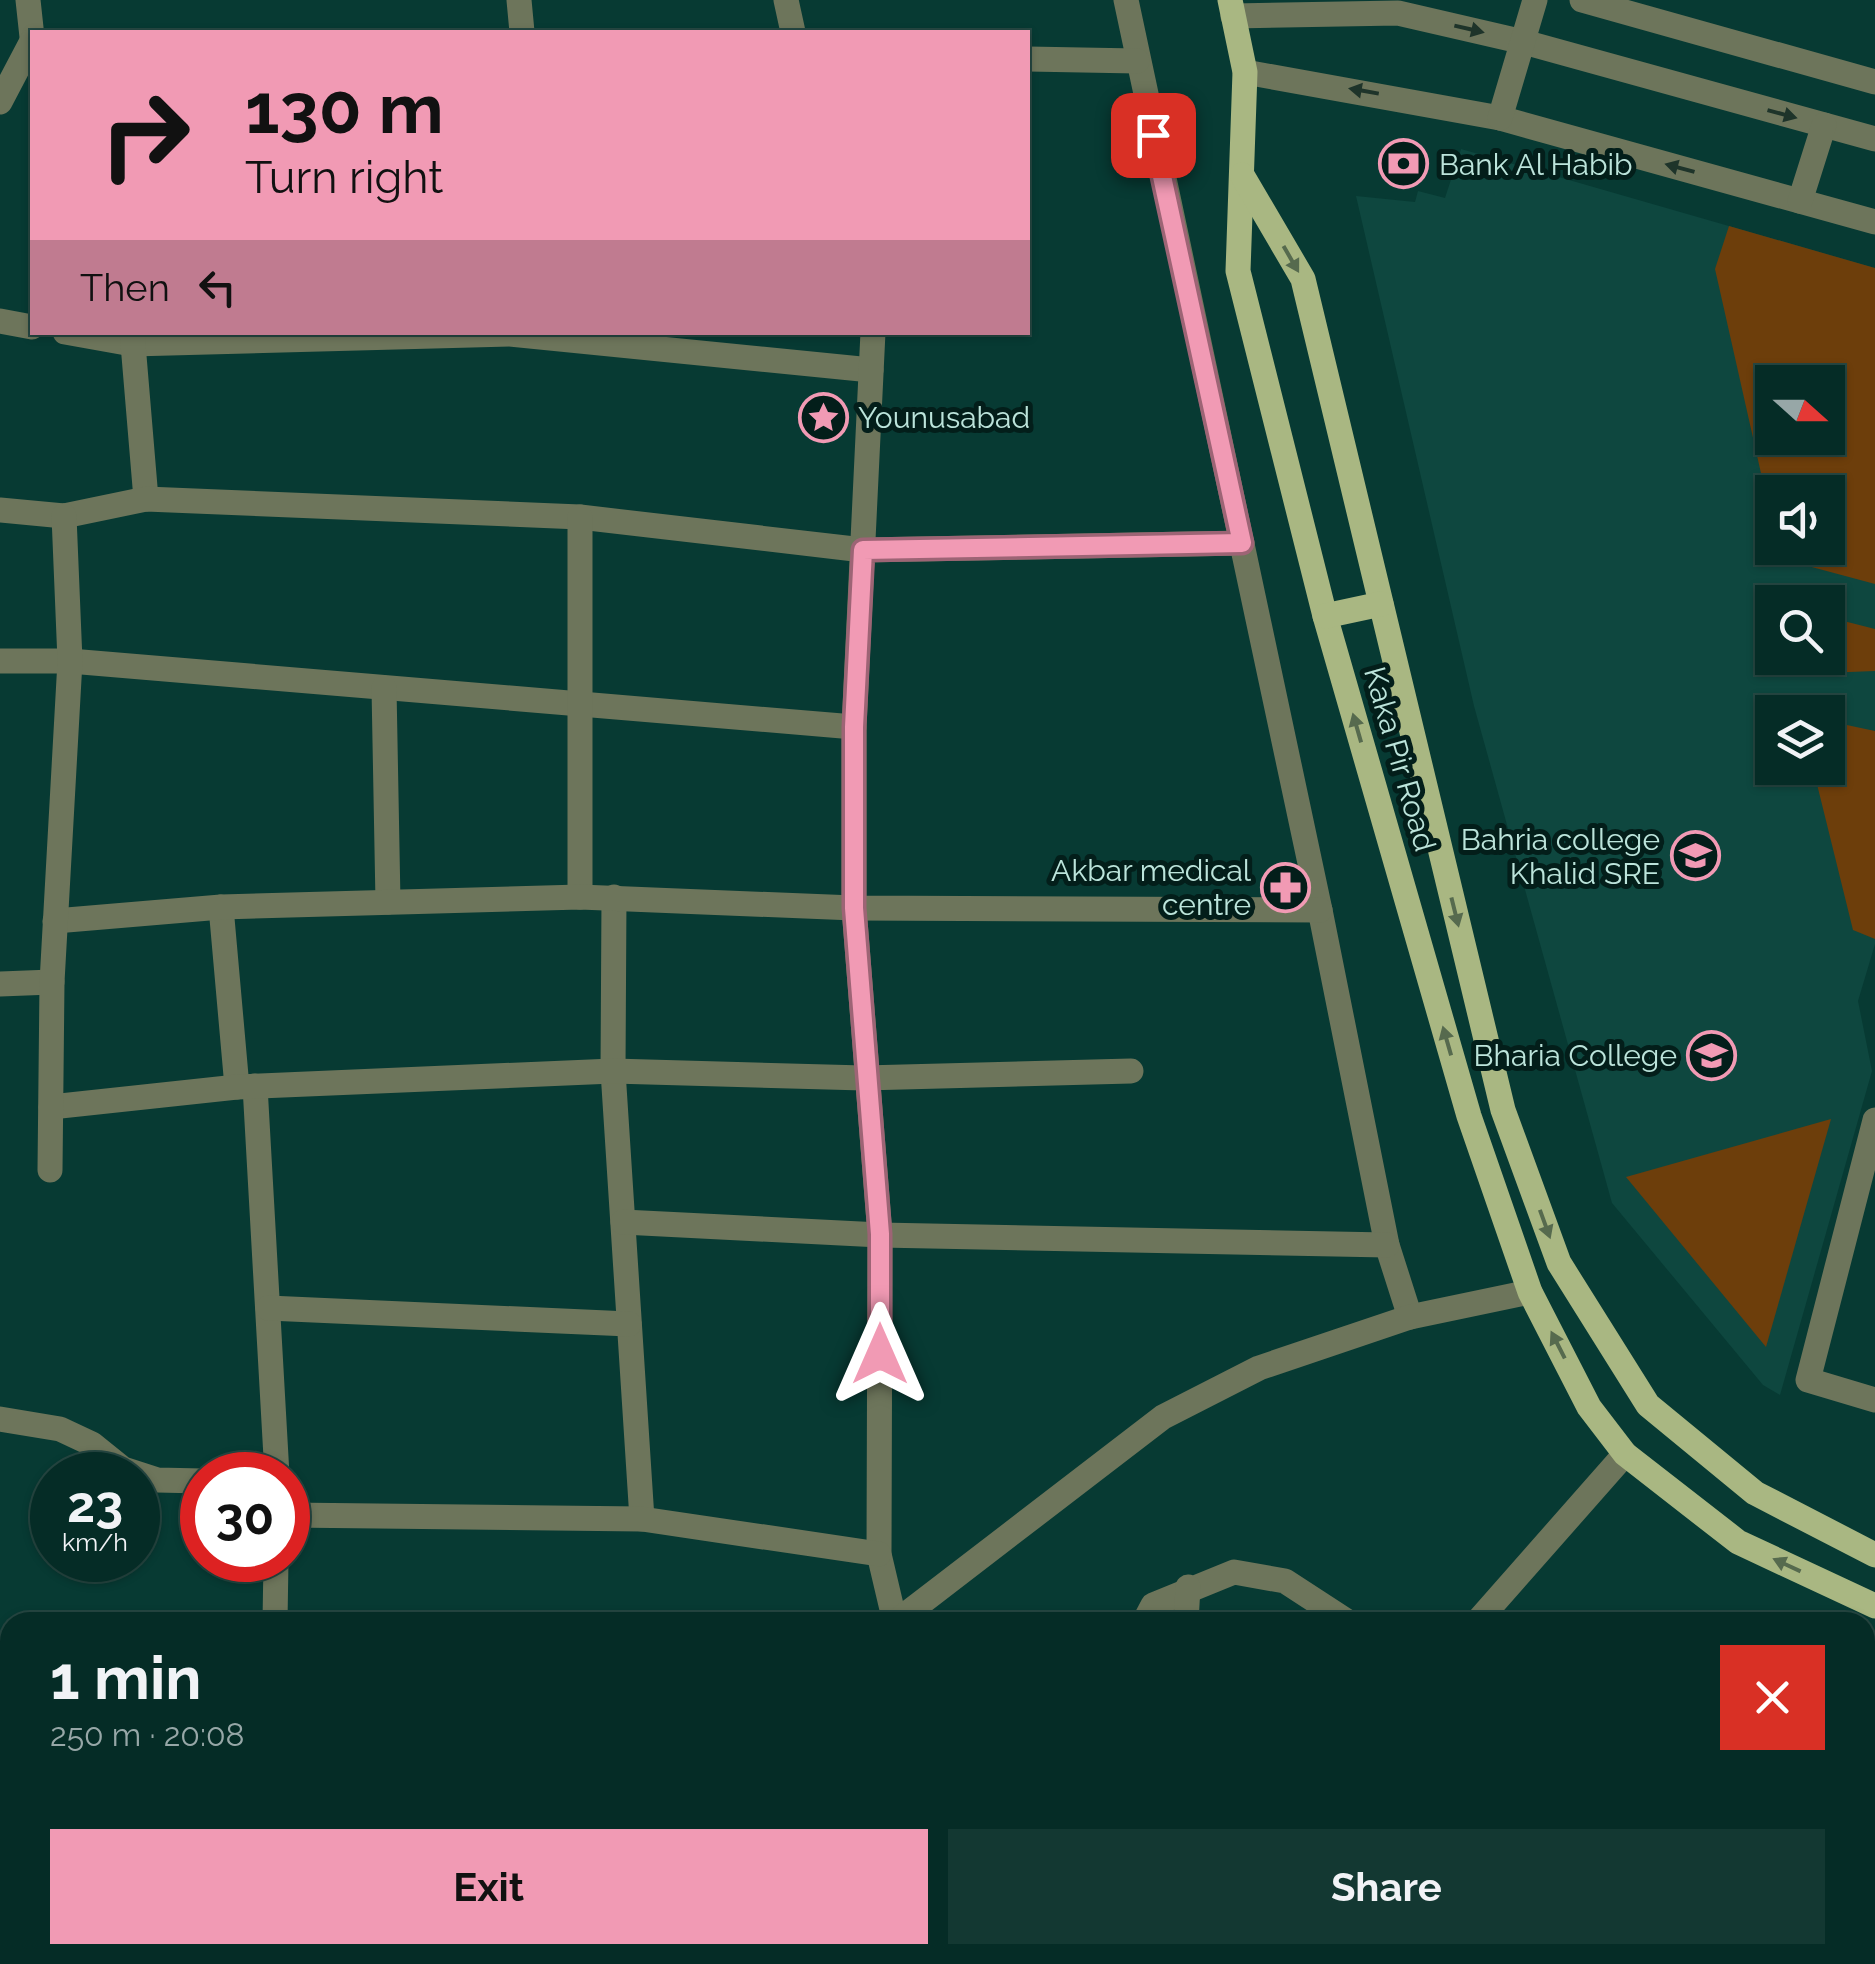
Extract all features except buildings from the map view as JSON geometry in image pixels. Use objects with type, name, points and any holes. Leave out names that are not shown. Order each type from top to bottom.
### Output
[{"type":"main road","name":"Kaka Pir Road","points":[[1231,8],[1245,72],[1238,271],[1325,616],[1469,1116],[1530,1292],[1589,1406],[1626,1454],[1738,1542],[1875,1606]]},
{"type":"main road","name":"Kaka Pir Road","points":[[1242,175],[1303,279],[1503,1110],[1559,1263],[1648,1405],[1755,1493],[1875,1555]]},
{"type":"main road","points":[[1325,616],[1381,604]]},
{"type":"street","points":[[28,0],[31,30]]},
{"type":"street","points":[[519,0],[522,30]]},
{"type":"street","points":[[786,0],[793,30]]},
{"type":"street","points":[[1126,0],[1320,910],[1387,1246],[1410,1318]]},
{"type":"street","points":[[1500,118],[1535,0]]},
{"type":"street","points":[[1582,0],[1875,82]]},
{"type":"street","points":[[1231,8],[1398,13],[1524,42],[1875,139]]},
{"type":"street","points":[[0,102],[30,43]]},
{"type":"street","points":[[1030,59],[1137,61]]},
{"type":"street","points":[[1245,72],[1500,118],[1875,222]]},
{"type":"street","points":[[1800,201],[1824,125]]},
{"type":"street","points":[[0,321],[30,327]]},
{"type":"street","points":[[98,335],[359,335]]},
{"type":"street","points":[[530,335],[871,370]]},
{"type":"street","points":[[873,335],[854,727],[854,908],[864,1078],[880,1234],[879,1554],[894,1612]]},
{"type":"street","points":[[132,338],[146,500]]},
{"type":"street","points":[[0,510],[64,516],[146,500],[580,517],[863,550],[1242,543]]},
{"type":"street","points":[[50,1170],[52,982],[70,661],[64,516]]},
{"type":"street","points":[[580,517],[580,897]]},
{"type":"street","points":[[0,662],[70,661],[854,727]]},
{"type":"street","points":[[384,688],[388,902]]},
{"type":"street","points":[[55,921],[221,907],[580,897],[854,908],[1320,910]]},
{"type":"street","points":[[614,897],[613,1071],[642,1520]]},
{"type":"street","points":[[221,907],[246,1086],[268,1308],[276,1452]]},
{"type":"street","points":[[0,984],[52,982]]},
{"type":"street","points":[[52,1108],[246,1086],[613,1071],[864,1078],[1131,1071]]},
{"type":"street","points":[[1875,1120],[1808,1380],[1875,1400]]},
{"type":"street","points":[[623,1222],[880,1234],[1387,1246]]},
{"type":"street","points":[[909,1612],[1163,1417],[1259,1368],[1410,1318],[1530,1292]]},
{"type":"street","points":[[268,1308],[629,1324]]},
{"type":"street","points":[[0,1419],[60,1429],[92,1444],[122,1469],[156,1480],[180,1481]]},
{"type":"street","points":[[1485,1612],[1626,1454]]},
{"type":"street","points":[[310,1514],[642,1520],[879,1554]]},
{"type":"street","points":[[1149,1612],[1153,1605],[1188,1587],[1234,1572],[1285,1581],[1333,1612]]},
{"type":"street","points":[[275,1612],[276,1582]]},
{"type":"street","points":[[1187,1612],[1188,1587]]},
{"type":"shaded area","name":"Bahria college Khalid SRE","points":[[1461,149],[1875,268],[1875,944],[1858,1001],[1872,1071],[1780,1395],[1763,1385],[1612,1203],[1474,706],[1356,196],[1415,202],[1418,191],[1445,198]]},
{"type":"shaded area","points":[[1729,226],[1875,268],[1875,584],[1807,565],[1845,565],[1845,475],[1761,475],[1757,455],[1845,455],[1845,365],[1755,365],[1755,447],[1715,269]]},
{"type":"shaded area","points":[[1845,621],[1875,629],[1875,671],[1845,672]]},
{"type":"shaded area","points":[[1845,725],[1875,731],[1875,939],[1853,930],[1817,785],[1845,785]]},
{"type":"shaded area","points":[[1831,1119],[1766,1347],[1626,1177]]},
{"type":"place","name":"Bank Al Habib","points":[[1404,164]]},
{"type":"place","name":"Younusabad","points":[[823,417]]},
{"type":"place","name":"Bahria college Khalid SRE","points":[[1695,856]]},
{"type":"place","name":"Akbar medical centre","points":[[1286,887]]},
{"type":"place","name":"Bharia College","points":[[1712,1055]]},
{"type":"route","points":[[880,1354],[880,1234],[864,1078],[854,908],[854,727],[863,550],[1242,543],[1153,135]]}]
